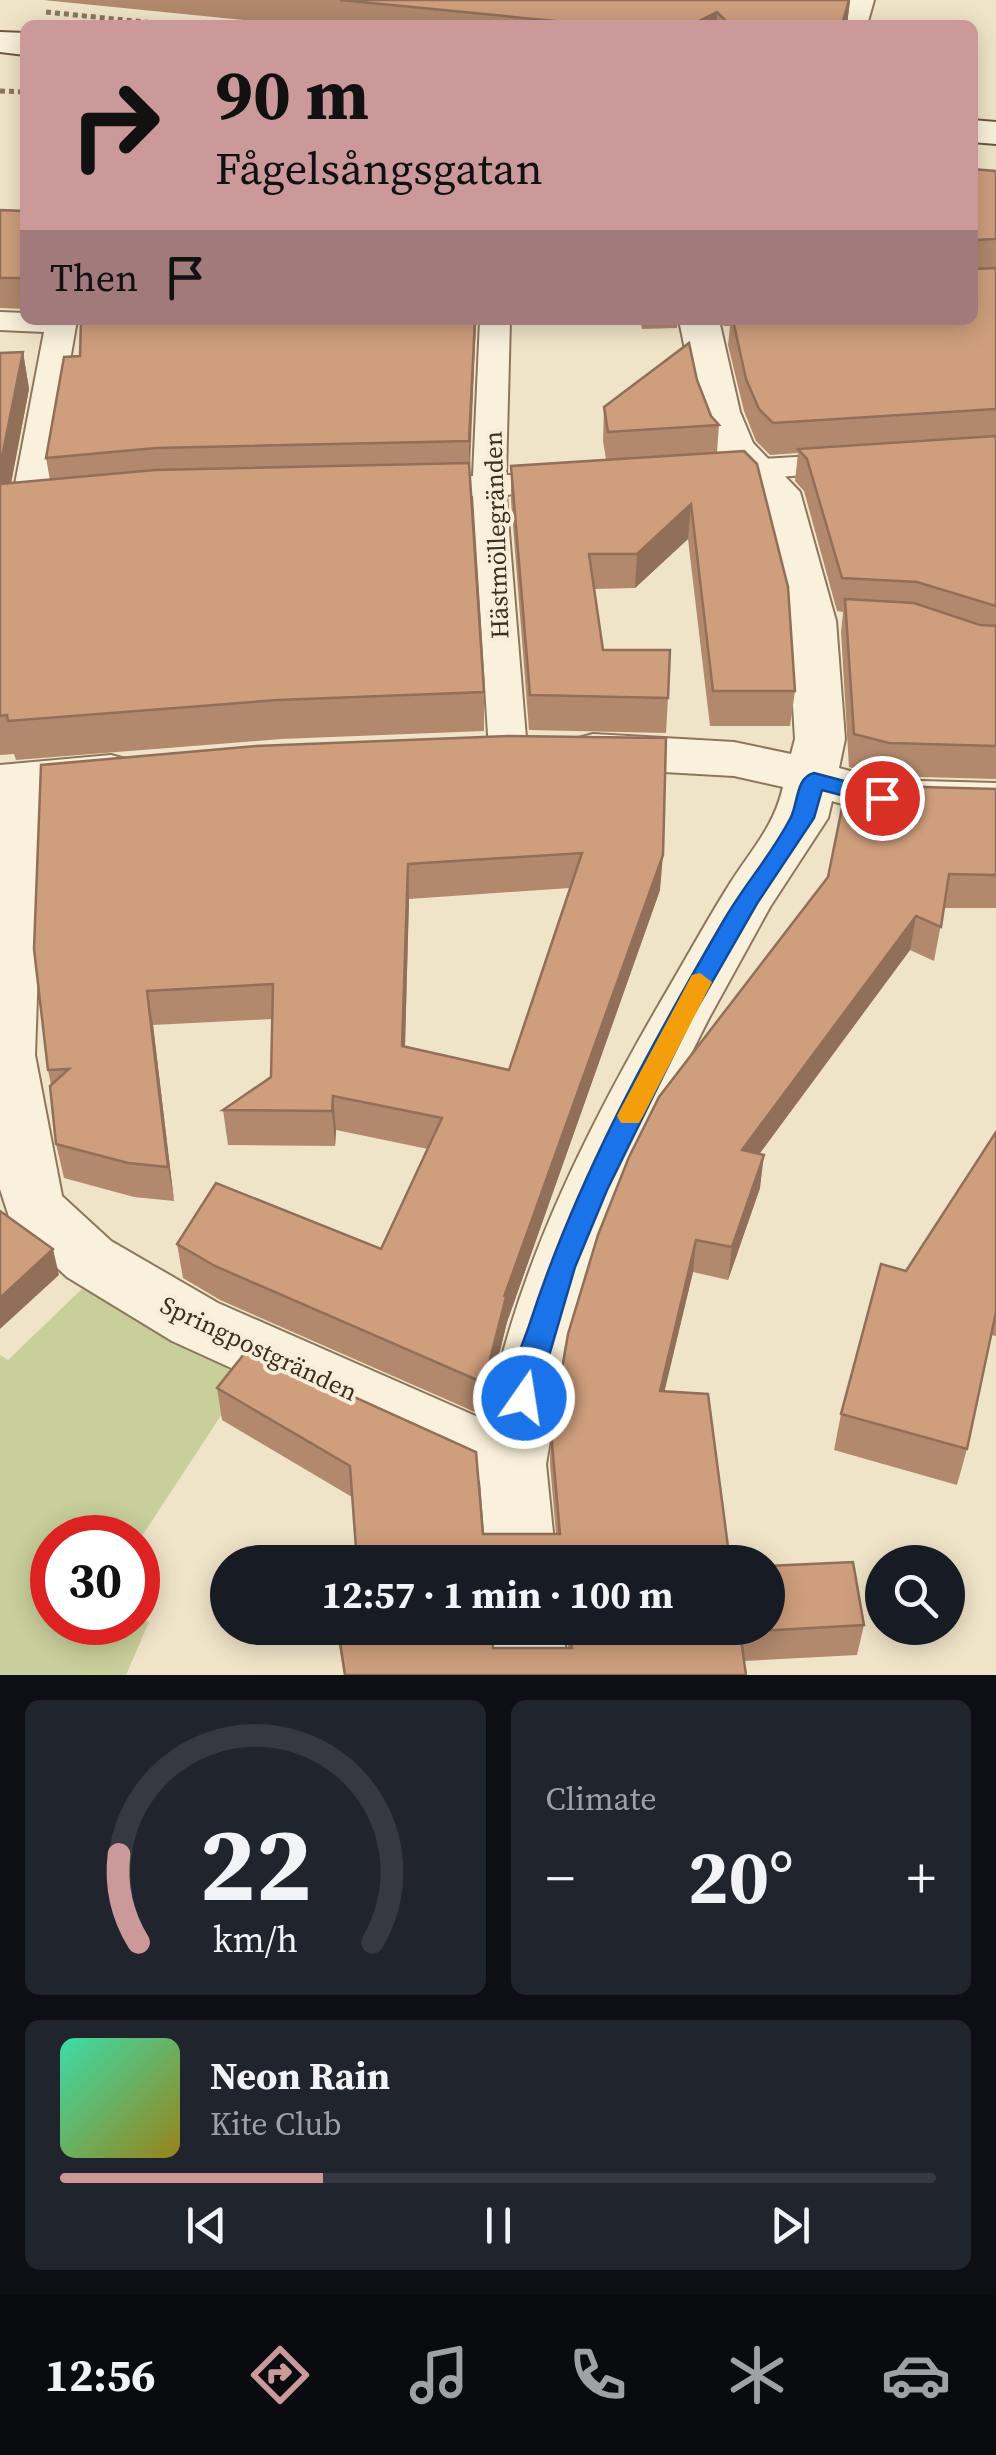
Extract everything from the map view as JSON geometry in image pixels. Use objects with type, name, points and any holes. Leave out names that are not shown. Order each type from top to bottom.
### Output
[{"type":"street","points":[[60,325],[14,507],[66,502]]},
{"type":"street","name":"Hästmöllegränden","points":[[489,750],[489,487],[495,325]]},
{"type":"street","points":[[519,1545],[512,1464],[530,1365],[562,1267],[594,1190],[680,1016],[749,897],[802,818],[814,780],[820,739],[812,621],[778,492],[734,448],[719,412],[700,325]]},
{"type":"street","points":[[700,473],[877,462]]},
{"type":"street","points":[[392,489],[604,479]]},
{"type":"street","points":[[489,750],[683,754],[768,765],[882,798],[996,801]]},
{"type":"street","points":[[10,781],[148,769]]},
{"type":"street","name":"Springpostgränden","points":[[10,781],[6,1055],[34,1208],[88,1259],[194,1322],[512,1464]]},
{"type":"street","points":[[529,1645],[532,1675]]},
{"type":"path","points":[[39,12],[122,20]]},
{"type":"green space","points":[[86,1285],[245,1379],[156,1515],[30,1515],[30,1645],[139,1645],[126,1675],[0,1675],[0,1355],[8,1360]]},
{"type":"building","points":[[340,0],[849,0],[843,20],[725,20],[717,12],[701,20],[545,20]]},
{"type":"building","points":[[978,170],[996,171],[996,239],[978,240]]},
{"type":"building","points":[[0,210],[20,211],[20,278],[0,278]]},
{"type":"building","points":[[996,268],[996,409],[773,423],[759,409],[746,379],[734,325],[978,325],[978,269]]},
{"type":"building","points":[[81,325],[475,325],[469,441],[156,448],[46,458],[64,357],[80,356]]},
{"type":"building","points":[[689,343],[697,380],[711,416],[719,425],[608,432],[604,407]]},
{"type":"building","points":[[23,352],[2,457],[0,457],[0,353]]},
{"type":"building","points":[[996,436],[996,606],[917,582],[842,578],[807,459],[798,449]]},
{"type":"building","points":[[744,451],[757,464],[788,587],[795,691],[713,691],[691,504],[637,554],[589,554],[603,650],[670,650],[668,698],[530,695],[511,466]]},
{"type":"building","points":[[469,463],[484,692],[278,700],[8,721],[7,715],[0,716],[0,484],[155,470]]},
{"type":"building","points":[[845,599],[914,603],[980,625],[996,626],[996,746],[889,743],[854,734]]},
{"type":"building","points":[[508,736],[666,738],[663,855],[504,1297],[507,1293],[484,1383],[215,1266],[177,1244],[216,1183],[381,1249],[442,1118],[333,1096],[332,1111],[223,1110],[271,1077],[273,984],[147,991],[168,1167],[128,1163],[56,1144],[50,1086],[69,1069],[48,1070],[34,949],[41,765],[256,746]],"holes":[[[582,853],[509,1070],[402,1046],[408,864]]]},
{"type":"building","points":[[861,779],[888,786],[996,789],[996,875],[949,874],[941,927],[916,916],[742,1150],[764,1155],[732,1247],[696,1240],[660,1391],[708,1394],[728,1545],[356,1545],[350,1466],[217,1388],[248,1349],[476,1452],[483,1534],[560,1534],[551,1432],[568,1334],[598,1235],[629,1157],[659,1097],[828,877],[843,803],[863,789]]},
{"type":"building","points":[[996,1132],[996,1312],[967,1449],[841,1414],[881,1264],[906,1271]]},
{"type":"building","points":[[0,1211],[53,1249],[0,1298]]},
{"type":"building","points":[[853,1562],[864,1625],[785,1629],[785,1565]]},
{"type":"building","points":[[341,1645],[493,1645],[572,1648],[572,1645],[742,1645],[746,1675],[345,1675]]},
{"type":"slow traffic","points":[[630,1116],[700,982]]},
{"type":"route","points":[[524,1398],[530,1365],[562,1267],[594,1190],[680,1016],[749,897],[802,818],[814,780],[882,798]]}]
